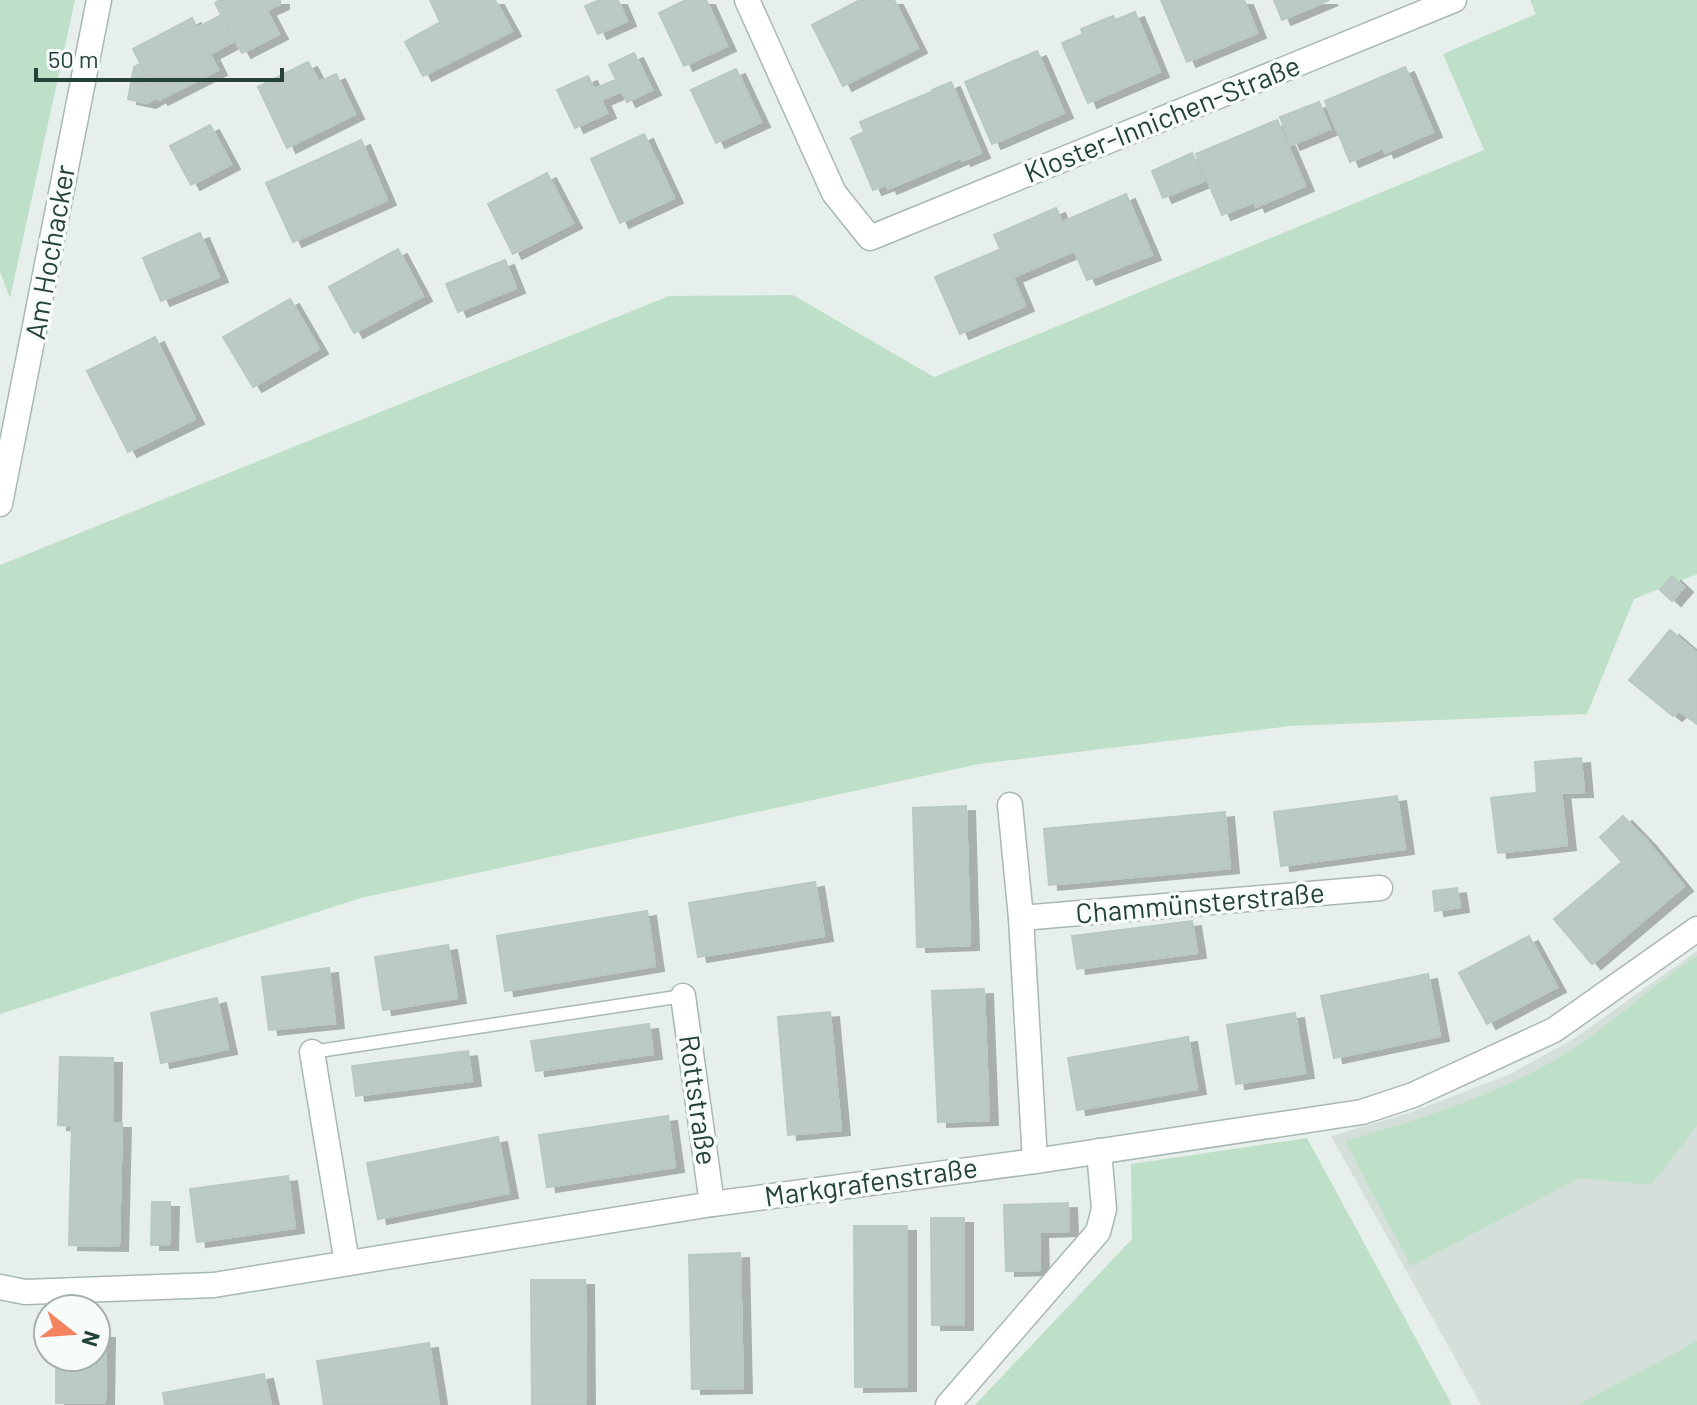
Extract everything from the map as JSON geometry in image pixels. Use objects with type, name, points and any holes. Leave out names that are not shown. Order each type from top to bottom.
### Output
[{"type":"street","name":"Am Hochacker","points":[[0,504],[99,0]]},
{"type":"street","name":"Kloster-Innichen-Straße","points":[[747,0],[834,193],[870,238],[1454,0]]},
{"type":"street","points":[[1010,805],[1021,918],[1035,1161]]},
{"type":"street","name":"Chammünsterstraße","points":[[1021,918],[1380,888]]},
{"type":"street","name":"Markgrafenstraße","points":[[0,1287],[25,1292],[186,1287],[712,1204],[1035,1161],[1362,1112],[1413,1095],[1554,1030],[1697,929]]},
{"type":"street","name":"Rottstraße","points":[[683,996],[712,1204]]},
{"type":"street","points":[[312,1052],[347,1263]]},
{"type":"street","points":[[948,1405],[1098,1232],[1104,1209],[1099,1151]]},
{"type":"lane","points":[[312,1052],[683,996]]},
{"type":"shaded area","points":[[1697,951],[1697,1405],[1481,1405],[1331,1136],[1409,1113],[1508,1075],[1572,1040]]},
{"type":"green space","points":[[0,0],[75,0],[10,298],[0,272]]},
{"type":"green space","points":[[1530,0],[1697,0],[1697,574],[1634,599],[1587,714],[1291,726],[979,764],[361,898],[0,1014],[0,565],[669,296],[793,295],[934,377],[1484,150],[1443,54],[1536,14]]},
{"type":"green space","points":[[1697,956],[1697,1126],[1651,1185],[1580,1178],[1411,1266],[1345,1141],[1436,1113],[1524,1076],[1579,1045]]},
{"type":"green space","points":[[1307,1138],[1452,1405],[975,1405],[1132,1239],[1131,1164]]},
{"type":"green space","points":[[1697,1341],[1697,1405],[1578,1405]]},
{"type":"building","points":[[220,0],[261,0],[279,34],[242,53],[215,3]]},
{"type":"building","points":[[262,0],[280,0],[280,4],[267,10]]},
{"type":"building","points":[[430,0],[495,0],[512,31],[423,76],[405,42],[440,22]]},
{"type":"building","points":[[600,0],[618,0],[627,21],[598,34],[585,6]]},
{"type":"building","points":[[686,0],[706,0],[727,46],[684,66],[659,13]]},
{"type":"building","points":[[860,0],[894,0],[918,48],[843,86],[812,25]]},
{"type":"building","points":[[1161,0],[1244,0],[1257,33],[1187,62]]},
{"type":"building","points":[[1274,0],[1329,0],[1282,20]]},
{"type":"building","points":[[1135,12],[1160,72],[1088,103],[1062,43],[1083,34],[1081,29],[1113,16],[1115,20]]},
{"type":"building","points":[[221,15],[234,41],[210,54],[197,28]]},
{"type":"building","points":[[192,18],[218,70],[159,100],[133,49]]},
{"type":"building","points":[[1037,51],[1064,113],[992,144],[965,82]]},
{"type":"building","points":[[634,53],[652,90],[627,102],[609,65]]},
{"type":"building","points":[[308,62],[319,82],[336,74],[355,114],[287,148],[258,87]]},
{"type":"building","points":[[140,64],[157,97],[147,103],[128,99],[134,67]]},
{"type":"building","points":[[1405,67],[1433,132],[1385,153],[1383,148],[1350,162],[1325,101]]},
{"type":"building","points":[[736,69],[761,122],[716,143],[691,90]]},
{"type":"building","points":[[588,76],[594,89],[615,80],[620,92],[601,100],[607,113],[575,128],[557,90]]},
{"type":"building","points":[[951,82],[981,153],[962,161],[932,90]]},
{"type":"building","points":[[933,91],[961,158],[888,189],[860,122]]},
{"type":"building","points":[[1319,102],[1330,129],[1291,145],[1280,117]]},
{"type":"building","points":[[1277,120],[1305,186],[1256,207],[1254,202],[1222,215],[1196,154]]},
{"type":"building","points":[[210,125],[231,164],[191,185],[170,146]]},
{"type":"building","points":[[864,132],[886,185],[873,190],[851,138]]},
{"type":"building","points":[[644,134],[674,198],[620,223],[591,159]]},
{"type":"building","points":[[361,140],[387,200],[293,242],[266,183]]},
{"type":"building","points":[[1192,153],[1204,181],[1163,198],[1152,171]]},
{"type":"building","points":[[547,173],[573,223],[513,254],[488,204]]},
{"type":"building","points":[[1126,194],[1152,255],[1087,280],[1062,222]]},
{"type":"building","points":[[1056,208],[1074,251],[1013,277],[994,235]]},
{"type":"building","points":[[200,233],[219,277],[161,301],[143,258]]},
{"type":"building","points":[[398,249],[423,296],[354,333],[329,287]]},
{"type":"building","points":[[1001,249],[1025,306],[960,334],[935,277]]},
{"type":"building","points":[[505,260],[516,288],[458,312],[446,284]]},
{"type":"building","points":[[290,299],[319,349],[253,387],[223,337]]},
{"type":"building","points":[[155,337],[195,419],[128,452],[87,371]]},
{"type":"building","points":[[1672,576],[1684,587],[1672,601],[1660,590]]},
{"type":"building","points":[[1670,630],[1697,653],[1697,724],[1679,711],[1673,716],[1629,680]]},
{"type":"building","points":[[1581,758],[1584,792],[1537,793],[1535,762]]},
{"type":"building","points":[[1561,790],[1567,845],[1498,853],[1491,798]]},
{"type":"building","points":[[1397,796],[1405,849],[1281,866],[1274,812]]},
{"type":"building","points":[[966,806],[970,945],[917,947],[913,808]]},
{"type":"building","points":[[1225,812],[1230,868],[1049,885],[1044,829]]},
{"type":"building","points":[[1623,816],[1647,841],[1622,862],[1600,837]]},
{"type":"building","points":[[1647,841],[1684,886],[1592,964],[1554,919]]},
{"type":"building","points":[[815,882],[824,936],[698,957],[689,903]]},
{"type":"building","points":[[1457,888],[1460,907],[1435,911],[1433,891]]},
{"type":"building","points":[[647,911],[655,966],[505,991],[497,936]]},
{"type":"building","points":[[1192,921],[1197,953],[1077,969],[1072,936]]},
{"type":"building","points":[[1529,936],[1557,987],[1487,1024],[1459,973]]},
{"type":"building","points":[[448,945],[457,998],[383,1010],[375,957]]},
{"type":"building","points":[[329,968],[335,1023],[269,1030],[262,977]]},
{"type":"building","points":[[1428,974],[1440,1036],[1334,1058],[1321,996]]},
{"type":"building","points":[[984,989],[989,1120],[938,1122],[932,991]]},
{"type":"building","points":[[217,998],[228,1049],[161,1063],[151,1013]]},
{"type":"building","points":[[830,1012],[841,1130],[788,1135],[778,1017]]},
{"type":"building","points":[[1295,1013],[1305,1073],[1236,1084],[1227,1025]]},
{"type":"building","points":[[649,1024],[653,1054],[536,1071],[531,1041]]},
{"type":"building","points":[[1188,1037],[1197,1089],[1077,1110],[1068,1058]]},
{"type":"building","points":[[468,1051],[472,1081],[356,1096],[352,1066]]},
{"type":"building","points":[[60,1057],[113,1058],[112,1123],[122,1123],[119,1246],[69,1245],[72,1126],[58,1125]]},
{"type":"building","points":[[668,1116],[675,1167],[547,1187],[539,1135]]},
{"type":"building","points":[[498,1137],[509,1193],[378,1219],[367,1163]]},
{"type":"building","points":[[288,1176],[295,1228],[197,1242],[190,1189]]},
{"type":"building","points":[[152,1202],[170,1202],[169,1245],[151,1245]]},
{"type":"building","points":[[1068,1203],[1069,1231],[1039,1232],[1040,1270],[1006,1271],[1004,1205]]},
{"type":"building","points":[[931,1218],[964,1218],[964,1325],[932,1325]]},
{"type":"building","points":[[854,1226],[907,1226],[907,1386],[855,1387]]},
{"type":"building","points":[[740,1253],[743,1388],[692,1389],[689,1255]]},
{"type":"building","points":[[531,1280],[585,1280],[586,1405],[532,1405]]},
{"type":"building","points":[[429,1343],[439,1405],[324,1405],[317,1361]]},
{"type":"building","points":[[56,1373],[105,1373],[105,1403],[56,1403]]},
{"type":"building","points":[[264,1374],[271,1405],[165,1405],[163,1393]]}]
